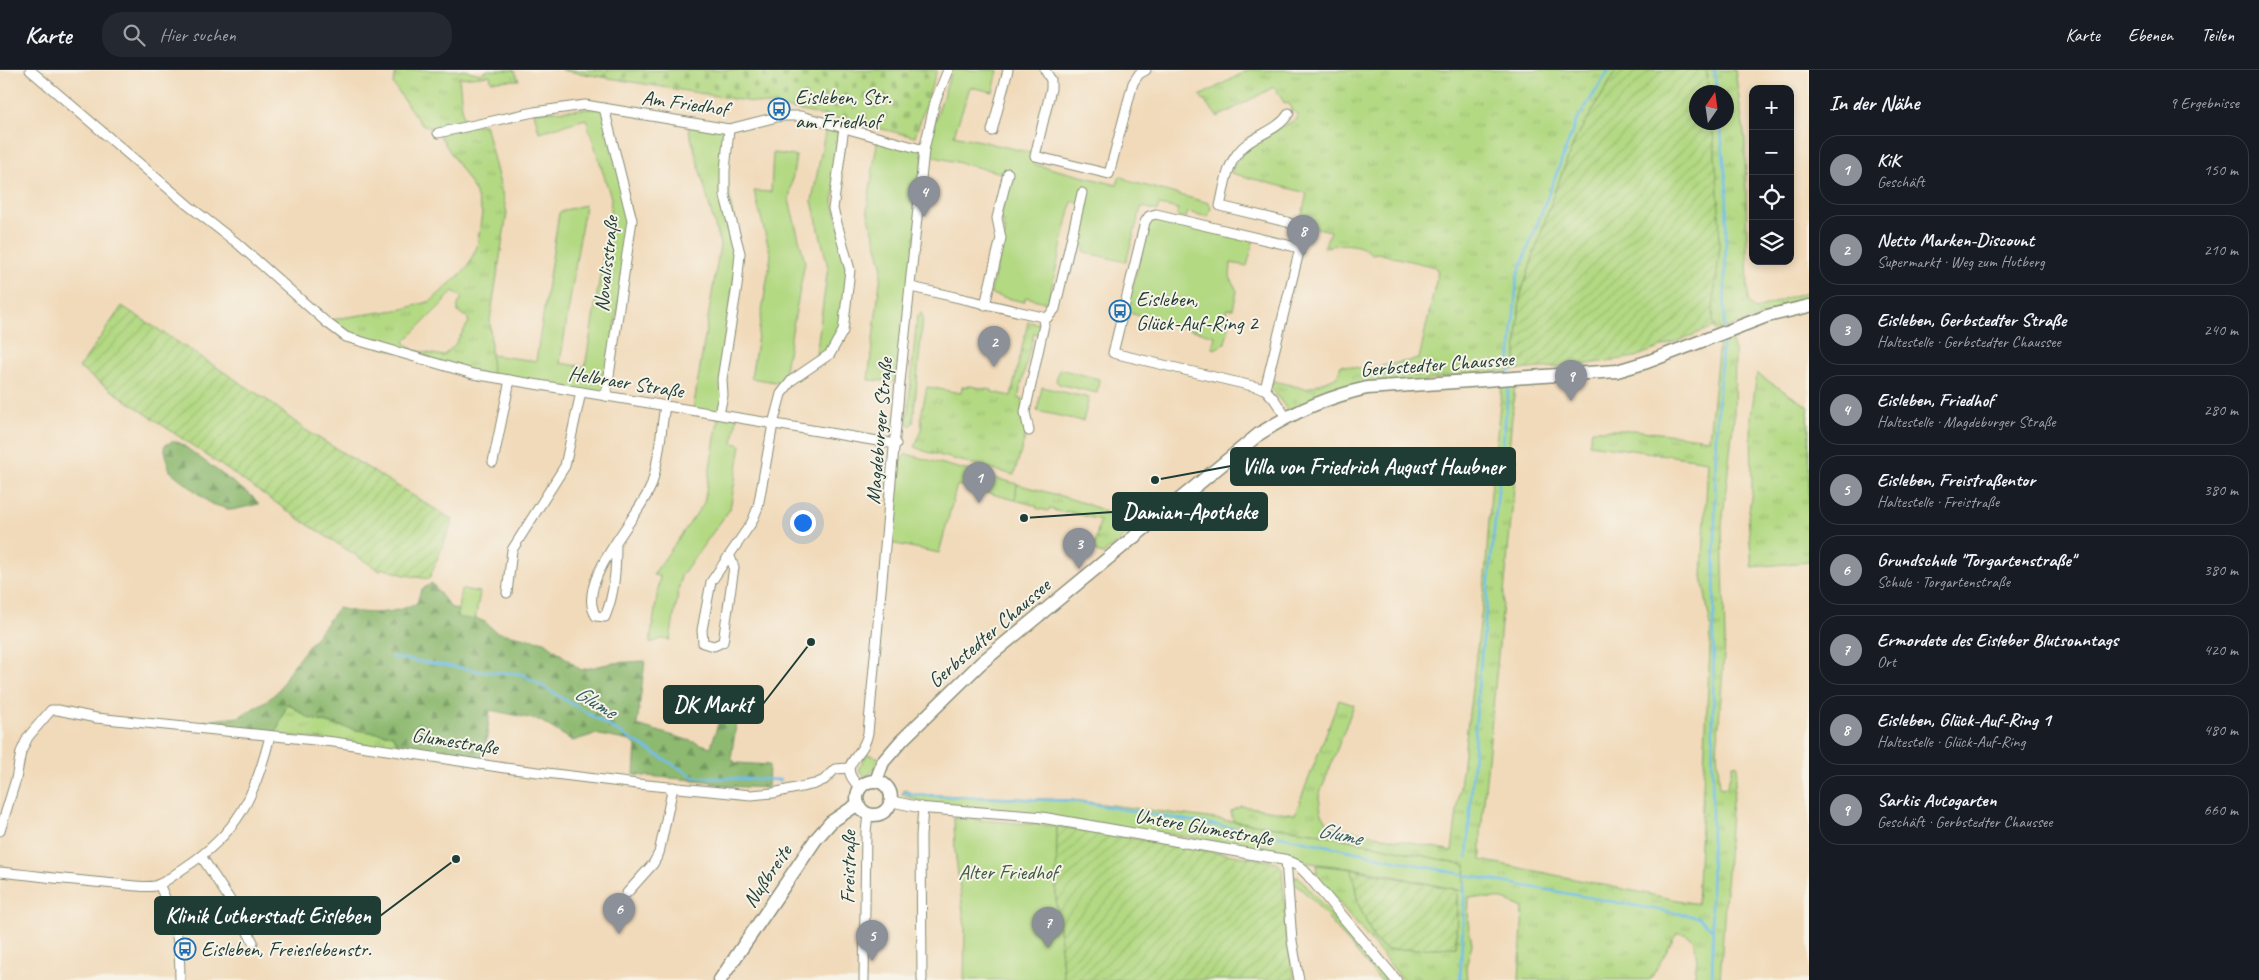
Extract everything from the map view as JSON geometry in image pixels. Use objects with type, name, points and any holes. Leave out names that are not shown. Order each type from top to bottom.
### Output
[{"type":"main road","name":"Gerbstedter Chaussee","points":[[876,781],[883,762],[919,723],[981,664],[1252,440],[1286,417],[1332,397],[1367,388],[1617,371],[1647,362],[1767,316],[1809,306]]},
{"type":"main road","points":[[876,781],[888,789],[890,802],[880,814],[868,814],[858,804],[856,796],[860,788],[868,782],[876,781]]},
{"type":"main road","name":"Nußbreite","points":[[720,980],[816,839],[831,822],[858,804]]},
{"type":"street","name":"Helbraer Straße","points":[[30,70],[189,206],[237,243],[326,322],[354,340],[472,374],[896,444]]},
{"type":"street","name":"Magdeburger Straße","points":[[849,768],[865,746],[868,733],[896,444],[900,382],[924,150],[935,102],[948,70]]},
{"type":"street","points":[[992,131],[1008,70]]},
{"type":"street","points":[[1045,70],[1051,80],[1052,89],[1035,156],[1109,174],[1133,83],[1139,74],[1146,70]]},
{"type":"street","name":"Am Friedhof","points":[[438,132],[534,112],[585,105],[729,129],[791,115],[844,127],[924,150]]},
{"type":"street","name":"Novalisstraße","points":[[604,108],[632,220],[606,396]]},
{"type":"street","points":[[1265,389],[1303,234],[1300,228],[1287,222],[1220,206],[1231,164],[1237,153],[1244,146],[1284,121],[1289,113]]},
{"type":"street","points":[[730,557],[734,568],[723,642],[714,646],[703,642],[702,630],[711,582],[730,557],[752,522],[758,507],[777,404],[786,386],[797,375],[830,354],[843,331],[850,270],[833,209],[844,127]]},
{"type":"street","points":[[719,414],[723,394],[722,379],[737,286],[740,253],[725,196],[729,129]]},
{"type":"street","points":[[985,305],[1001,238],[997,218],[1008,173]]},
{"type":"street","points":[[1029,431],[1025,412],[1045,318],[1055,309],[1082,193]]},
{"type":"street","points":[[1286,417],[1265,389],[1113,353],[1145,222],[1150,216],[1156,214],[1300,248]]},
{"type":"street","points":[[911,287],[1045,318]]},
{"type":"street","points":[[493,462],[510,380]]},
{"type":"street","points":[[506,593],[512,550],[565,466],[581,392]]},
{"type":"street","points":[[616,542],[616,570],[610,606],[606,617],[596,616],[591,608],[592,585],[616,542],[650,487],[665,406]]},
{"type":"street","name":"Glumestraße","points":[[0,830],[16,778],[21,752],[28,737],[51,710],[96,718],[334,742],[505,768],[673,788],[751,795],[773,793],[815,784],[824,780],[835,769],[849,768]]},
{"type":"street","points":[[0,872],[133,885],[149,886],[159,884],[201,856],[222,837],[247,804],[260,774],[270,736]]},
{"type":"street","points":[[849,768],[851,780],[860,788]]},
{"type":"street","points":[[627,893],[653,864],[659,853],[673,788]]},
{"type":"street","points":[[890,802],[923,808],[921,836],[922,980]]},
{"type":"street","name":"Untere Glumestraße","points":[[923,808],[1039,817],[1286,860],[1299,866],[1307,874],[1396,980]]},
{"type":"street","name":"Freistraße","points":[[864,980],[866,832],[868,814]]},
{"type":"street","points":[[201,856],[234,906],[253,942]]},
{"type":"street","points":[[1286,860],[1292,941],[1299,980]]},
{"type":"street","points":[[159,884],[177,929],[180,945],[180,980]]},
{"type":"green space","points":[[396,70],[465,70],[480,74],[488,70],[514,70],[519,80],[491,81],[490,75],[459,78],[463,118],[475,126],[485,124],[507,213],[490,320],[492,377],[354,340],[326,322],[340,318],[403,309],[431,301],[467,268],[477,247],[482,213],[475,191],[438,133],[420,123],[393,84]],"holes":[[[453,291],[462,297],[458,305],[458,312],[467,317],[469,322],[454,346],[443,356],[413,350],[404,342]]]},
{"type":"green space","points":[[561,70],[937,70],[915,137],[836,118],[770,105]]},
{"type":"green space","points":[[952,70],[998,70],[993,92],[970,87],[954,135],[1032,153],[1035,157],[1033,164],[1117,185],[1120,176],[1132,182],[1209,203],[1211,207],[1208,217],[1188,212],[1186,218],[1177,216],[1178,209],[1159,205],[1157,211],[1144,207],[1141,208],[1126,262],[1084,252],[1085,247],[1079,245],[1088,205],[1072,201],[1048,303],[1026,297],[1024,302],[990,294],[1006,229],[1002,228],[1004,221],[1000,219],[1009,181],[1014,176],[927,155],[932,129]]},
{"type":"green space","points":[[1248,70],[1617,70],[1575,140],[1554,194],[1520,297],[1515,370],[1441,378],[1287,410],[1271,387],[1274,381],[1306,389],[1338,376],[1341,365],[1365,369],[1419,359],[1438,272],[1435,267],[1377,253],[1372,254],[1356,246],[1342,244],[1324,248],[1330,231],[1300,224],[1307,193],[1231,173],[1242,154],[1249,147],[1266,135],[1295,120],[1298,114],[1291,110],[1289,103],[1285,104],[1274,87],[1218,117],[1200,96]]},
{"type":"green space","points":[[1617,70],[1706,70],[1708,85],[1689,85],[1689,130],[1713,130],[1719,205],[1719,254],[1714,300],[1714,327],[1635,357],[1582,365],[1515,370],[1520,297],[1554,194],[1575,140]]},
{"type":"green space","points":[[1706,70],[1735,70],[1745,140],[1748,300],[1755,310],[1792,296],[1809,293],[1809,301],[1716,331],[1712,314],[1717,264],[1718,224],[1712,130],[1734,130],[1734,85],[1708,85]]},
{"type":"green space","points":[[604,108],[630,212],[606,396],[492,377],[491,355],[536,361],[559,213],[585,205],[560,363],[585,367],[610,216],[611,198],[586,119],[539,132],[534,112]]},
{"type":"green space","points":[[687,122],[729,129],[725,171],[738,243],[722,379],[725,415],[737,417],[733,443],[741,445],[730,509],[681,576],[670,640],[662,639],[650,643],[660,576],[653,575],[704,503],[719,415],[693,410],[720,245]]},
{"type":"green space","points":[[827,122],[844,127],[833,202],[850,270],[837,344],[815,363],[828,267],[812,201]]},
{"type":"green space","points":[[878,136],[924,150],[900,382],[868,380],[882,265],[867,209]]},
{"type":"green space","points":[[773,153],[796,156],[789,200],[805,262],[785,369],[787,384],[751,378],[771,256],[754,191],[771,192]]},
{"type":"green space","points":[[1154,218],[1254,239],[1247,266],[1231,263],[1230,277],[1237,291],[1233,309],[1227,309],[1224,321],[1230,322],[1225,343],[1215,349],[1212,348],[1215,336],[1126,312],[1149,222]]},
{"type":"green space","points":[[122,306],[270,402],[304,429],[453,520],[429,579],[381,568],[380,571],[304,522],[79,368]]},
{"type":"green space","points":[[921,313],[923,317],[913,423],[910,426],[907,422],[917,316]]},
{"type":"green space","points":[[1028,322],[1041,324],[1039,334],[1034,333],[1018,398],[1023,399],[1021,420],[1026,434],[1014,475],[915,447],[922,426],[921,416],[927,387],[961,393],[962,387],[970,386],[1011,396]]},
{"type":"green space","points":[[1730,337],[1735,351],[1734,416],[1722,526],[1725,640],[1717,751],[1720,788],[1727,787],[1733,764],[1738,765],[1731,810],[1720,980],[1694,980],[1697,960],[1694,940],[1685,934],[1677,933],[1650,980],[1519,980],[1523,908],[1503,899],[1469,897],[1468,922],[1472,944],[1466,967],[1467,980],[1403,980],[1317,876],[1317,865],[1352,869],[1358,903],[1375,941],[1387,950],[1456,947],[1457,890],[1463,891],[1466,865],[1312,832],[1233,821],[1231,812],[1241,806],[1295,814],[1339,700],[1354,705],[1319,796],[1321,812],[1330,826],[1452,851],[1484,592],[1491,492],[1502,385],[1515,385],[1508,459],[1517,458],[1481,832],[1481,860],[1697,904],[1711,629],[1702,576],[1708,461],[1589,444],[1592,430],[1634,430],[1709,439],[1719,342]]},
{"type":"green space","points":[[1059,369],[1099,379],[1097,393],[1059,384],[1056,381]]},
{"type":"green space","points":[[1757,374],[1809,407],[1807,421],[1809,423],[1809,562],[1752,567],[1748,517],[1752,491],[1751,416]]},
{"type":"green space","points":[[1042,387],[1089,398],[1083,421],[1037,411]]},
{"type":"green space","points":[[173,441],[180,443],[254,498],[259,504],[232,510],[211,504],[170,471],[164,446]]},
{"type":"green space","points":[[906,454],[1017,484],[1015,500],[957,485],[939,553],[891,543],[899,463]]},
{"type":"green space","points":[[1017,484],[1081,502],[1104,511],[1119,522],[1126,535],[1103,554],[1096,552],[1094,547],[1100,520],[1066,511],[1065,513],[1049,509],[1048,511],[1015,500]]},
{"type":"green space","points":[[432,583],[450,607],[485,622],[496,632],[545,642],[581,670],[612,663],[645,661],[637,725],[711,747],[726,697],[740,699],[731,758],[736,763],[769,765],[768,788],[724,786],[706,781],[634,775],[636,745],[630,741],[595,734],[573,741],[539,720],[490,710],[484,760],[401,749],[393,735],[356,730],[308,718],[288,703],[275,734],[203,726],[204,721],[239,717],[269,699],[278,691],[290,670],[338,608],[368,613],[398,610],[417,603],[421,590]]},
{"type":"green space","points":[[461,589],[480,592],[475,620],[457,617]]},
{"type":"green space","points":[[287,703],[308,718],[356,730],[393,735],[401,749],[275,734]]},
{"type":"green space","points":[[867,754],[880,758],[870,774],[865,776],[860,772],[859,768]]},
{"type":"green space","points":[[904,790],[914,794],[1073,800],[1312,832],[1466,865],[1463,891],[1365,870],[1303,862],[1282,852],[1117,826],[923,803],[902,794]]},
{"type":"green space","name":"Alter Friedhof","points":[[954,818],[1057,826],[1056,898],[1064,980],[964,980],[965,927],[955,851]]},
{"type":"green space","points":[[1057,826],[1276,862],[1282,868],[1287,938],[1295,980],[1064,980],[1056,898]]},
{"type":"green space","points":[[1352,869],[1457,890],[1456,947],[1387,950],[1375,941],[1358,903]]},
{"type":"green space","points":[[1298,876],[1386,980],[1380,980],[1311,898],[1293,882],[1294,878]]},
{"type":"waterway","points":[[1509,375],[1517,277],[1576,122],[1609,70]]},
{"type":"waterway","points":[[1714,70],[1716,85]]},
{"type":"waterway","points":[[1721,130],[1727,191],[1724,328]]},
{"type":"waterway","points":[[1713,930],[1711,911],[1716,429],[1723,336]]},
{"type":"waterway","points":[[1467,858],[1478,688],[1509,383]]},
{"type":"waterway","name":"Glume","points":[[391,657],[480,671],[522,674],[694,777],[781,780]]},
{"type":"waterway","name":"Glume","points":[[904,792],[914,795],[1073,801],[1280,836],[1475,877],[1698,917],[1713,930],[1712,980]]},
{"type":"waterway","points":[[1460,980],[1465,882]]},
{"type":"place","name":"Eisleben, Str. am Friedhof","points":[[779,109]]},
{"type":"place","name":"Eisleben, Friedhof","points":[[924,217]]},
{"type":"place","name":"Eisleben, Glück-Auf-Ring 1","points":[[1303,256]]},
{"type":"place","name":"Eisleben, Glück-Auf-Ring 2","points":[[1120,311]]},
{"type":"place","name":"Netto Marken-Discount","points":[[994,367]]},
{"type":"place","name":"Sarkis Autogarten","points":[[1571,401]]},
{"type":"place","name":"Villa von Friedrich August Haubner","points":[[1155,480]]},
{"type":"place","name":"KiK","points":[[979,503]]},
{"type":"place","name":"Damian-Apotheke","points":[[1024,518]]},
{"type":"place","name":"Eisleben, Gerbstedter Straße","points":[[1079,569]]},
{"type":"place","name":"DK Markt","points":[[811,642]]},
{"type":"place","name":"Klinik Lutherstadt Eisleben","points":[[456,859]]},
{"type":"place","name":"Grundschule \"Torgartenstraße\"","points":[[619,934]]},
{"type":"place","name":"Ermordete des Eisleber Blutsonntags","points":[[1048,948]]},
{"type":"place","name":"Eisleben, Freieslebenstr.","points":[[185,949]]},
{"type":"place","name":"Eisleben, Freistraßentor","points":[[872,961]]}]
